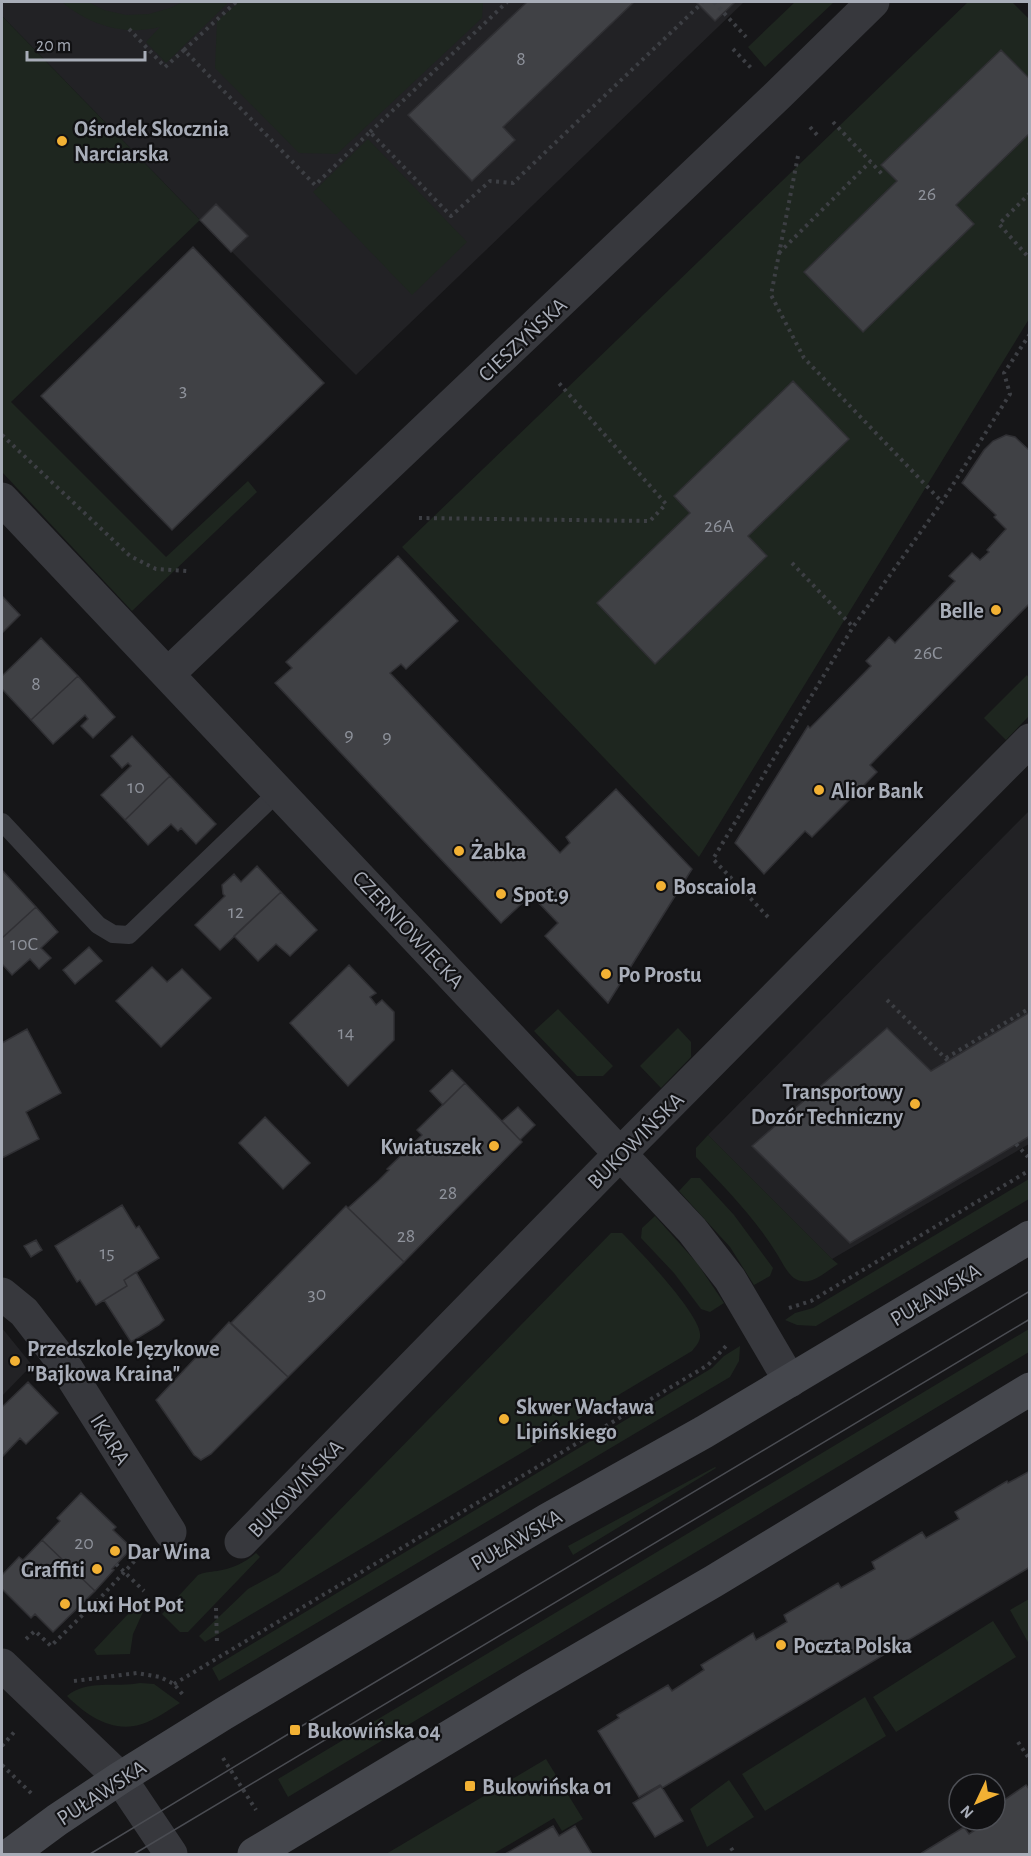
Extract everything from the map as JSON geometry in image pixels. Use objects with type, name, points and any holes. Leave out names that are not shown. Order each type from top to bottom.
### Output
[{"type":"main road","name":"PUŁAWSKA","points":[[11,1854],[120,1778],[231,1709],[547,1520],[704,1432],[1029,1237]]},
{"type":"main road","points":[[254,1854],[511,1699],[714,1581],[1029,1389]]},
{"type":"street","name":"CIESZYŃSKA","points":[[168,674],[873,2]]},
{"type":"street","name":"CZERNIOWIECKA","points":[[2,499],[692,1230],[724,1270],[747,1305],[790,1381]]},
{"type":"street","name":"BUKOWIŃSKA","points":[[241,1542],[1029,740]]},
{"type":"street","name":"IKARA","points":[[2,1294],[24,1312],[52,1346],[170,1532]]},
{"type":"street","points":[[11,1655],[120,1778],[171,1854]]},
{"type":"lane","points":[[2,822],[98,925],[113,934],[129,935],[279,791]]},
{"type":"path","points":[[129,29],[165,67],[236,2]]},
{"type":"path","points":[[184,50],[315,185],[507,2]]},
{"type":"path","points":[[370,132],[451,216],[490,181],[513,183],[703,2]]},
{"type":"path","points":[[714,2],[746,37]]},
{"type":"path","points":[[733,49],[760,76]]},
{"type":"path","points":[[833,122],[882,174]]},
{"type":"path","points":[[810,127],[819,136]]},
{"type":"path","points":[[798,156],[771,296],[804,358],[942,502]]},
{"type":"path","points":[[779,254],[870,162]]},
{"type":"path","points":[[1029,193],[999,224],[1029,259]]},
{"type":"path","points":[[768,917],[712,859],[853,627],[942,502],[1010,394],[1004,373],[1029,334]]},
{"type":"path","points":[[419,518],[650,521],[666,504],[558,382]]},
{"type":"path","points":[[2,435],[130,556],[156,569],[187,571]]},
{"type":"path","points":[[792,563],[853,627]]},
{"type":"path","points":[[887,1000],[947,1060],[1029,1008]]},
{"type":"path","points":[[1016,1144],[1028,1157]]},
{"type":"path","points":[[785,1309],[811,1301],[1029,1170]]},
{"type":"path","points":[[174,1684],[708,1365],[728,1344]]},
{"type":"path","points":[[11,1655],[35,1631],[51,1646],[141,1554],[135,1548]]},
{"type":"path","points":[[116,1564],[144,1591]]},
{"type":"path","points":[[216,1608],[217,1644]]},
{"type":"path","points":[[67,1684],[75,1680],[137,1673],[160,1677],[174,1684],[186,1698]]},
{"type":"path","points":[[2,1746],[18,1729]]},
{"type":"path","points":[[1018,1742],[1029,1760]]},
{"type":"path","points":[[227,1764],[247,1797]]},
{"type":"path","points":[[2,1765],[31,1793]]},
{"type":"path","points":[[731,1848],[735,1854]]},
{"type":"shaded area","points":[[2,2],[744,2],[356,375],[200,220],[2,16]]},
{"type":"shaded area","points":[[62,2],[88,2],[104,10],[126,15],[149,14],[183,2],[229,2],[166,63],[146,42],[160,27],[133,30],[108,26],[84,17]]},
{"type":"shaded area","points":[[239,2],[483,2],[482,18],[337,154],[299,153],[215,68],[217,21]]},
{"type":"shaded area","points":[[795,2],[834,2],[765,67],[748,47]]},
{"type":"shaded area","points":[[968,2],[1012,2],[1029,19],[1029,319],[699,857],[402,547]]},
{"type":"shaded area","name":"Ośrodek Skocznia Narciarska","points":[[2,16],[200,220],[11,402],[166,557],[248,481],[257,492],[132,611],[2,472]]},
{"type":"shaded area","points":[[368,139],[467,242],[412,295],[313,192]]},
{"type":"shaded area","points":[[1027,675],[1029,678],[1029,716],[1006,740],[984,718]]},
{"type":"shaded area","points":[[1029,811],[1029,1144],[832,1259],[708,1135]]},
{"type":"shaded area","points":[[558,1009],[613,1066],[603,1076],[577,1076],[534,1031]]},
{"type":"shaded area","points":[[678,1028],[691,1042],[691,1057],[661,1088],[640,1066]]},
{"type":"shaded area","points":[[708,1135],[838,1264],[811,1280],[801,1281],[793,1277],[749,1216],[696,1157],[696,1148]]},
{"type":"shaded area","points":[[691,1178],[700,1178],[734,1215],[773,1268],[770,1276],[754,1285],[730,1247],[679,1191]]},
{"type":"shaded area","points":[[1029,1179],[1029,1199],[816,1326],[797,1325],[785,1320],[795,1313],[813,1308]]},
{"type":"shaded area","points":[[655,1216],[697,1263],[724,1303],[710,1312],[701,1309],[674,1273],[641,1238],[642,1228]]},
{"type":"shaded area","name":"Skwer Wacława Lipińskiego","points":[[611,1233],[622,1233],[667,1282],[690,1312],[700,1334],[699,1341],[692,1351],[205,1642],[199,1636],[248,1589],[279,1572]]},
{"type":"shaded area","name":"Przedszkole Językowe \"Bajkowa Kraina\"","points":[[2,1328],[32,1365],[2,1396]]},
{"type":"shaded area","points":[[1029,1329],[1029,1352],[288,1797],[278,1779]]},
{"type":"shaded area","points":[[740,1346],[739,1361],[730,1377],[219,1681],[212,1668],[712,1368],[724,1356]]},
{"type":"shaded area","points":[[716,1468],[573,1555],[568,1546]]},
{"type":"shaded area","points":[[256,1553],[260,1557],[188,1632],[180,1632],[162,1614],[198,1575],[233,1567]]},
{"type":"shaded area","points":[[1029,1599],[1029,1644],[1010,1610]]},
{"type":"shaded area","points":[[143,1612],[133,1634],[130,1654],[97,1655],[94,1650],[129,1613]]},
{"type":"shaded area","points":[[993,1621],[1016,1657],[896,1732],[873,1697]]},
{"type":"shaded area","points":[[154,1684],[180,1703],[147,1722],[121,1727],[91,1716],[67,1696],[92,1686]]},
{"type":"shaded area","points":[[865,1697],[886,1736],[765,1811],[742,1774]]},
{"type":"shaded area","points":[[546,1759],[583,1819],[562,1831],[554,1818],[493,1854],[386,1854]]},
{"type":"shaded area","points":[[729,1780],[754,1817],[707,1847],[690,1809]]},
{"type":"building","points":[[527,2],[634,2],[503,127],[515,140],[472,181],[408,115]]},
{"type":"building","points":[[696,2],[733,2],[734,3],[715,21]]},
{"type":"building","points":[[1001,50],[1030,79],[1030,133],[956,205],[974,224],[863,332],[804,272],[897,181],[881,165]]},
{"type":"building","points":[[216,204],[248,236],[231,252],[200,220]]},
{"type":"building","points":[[193,247],[324,383],[172,530],[41,396]]},
{"type":"building","points":[[793,381],[849,439],[748,536],[767,556],[655,664],[597,603],[690,513],[674,496]]},
{"type":"building","points":[[1006,435],[1015,437],[1030,451],[1030,603],[870,765],[877,772],[812,837],[805,831],[764,874],[735,843],[808,726],[810,728],[871,666],[866,661],[889,637],[895,643],[955,581],[949,576],[972,553],[980,560],[1006,529],[994,517],[996,515],[962,483],[984,450],[993,441]]},
{"type":"building","points":[[398,556],[458,621],[406,669],[401,664],[390,673],[560,853],[570,843],[566,837],[616,789],[692,869],[608,1003],[545,936],[558,923],[531,895],[501,923],[275,683],[292,668],[286,662]]},
{"type":"building","points":[[2,596],[20,615],[2,633]]},
{"type":"building","points":[[41,638],[78,676],[31,720],[2,689],[2,676]]},
{"type":"building","points":[[78,676],[115,717],[93,738],[81,726],[88,719],[85,715],[53,744],[31,720]]},
{"type":"building","points":[[132,736],[170,776],[125,820],[101,795],[131,766],[128,763],[122,768],[111,756]]},
{"type":"building","points":[[170,776],[216,824],[196,844],[181,828],[178,831],[171,824],[148,845],[125,820]]},
{"type":"building","points":[[257,866],[281,892],[220,950],[195,925],[225,896],[222,885],[234,874],[241,882]]},
{"type":"building","points":[[2,870],[36,907],[2,938]]},
{"type":"building","points":[[281,892],[317,930],[290,956],[276,944],[258,961],[234,936]]},
{"type":"building","points":[[36,907],[58,932],[41,948],[51,958],[39,969],[30,959],[12,975],[2,964],[2,938]]},
{"type":"building","points":[[89,947],[102,961],[75,984],[63,970]]},
{"type":"building","points":[[349,965],[376,993],[370,997],[376,1005],[382,1000],[394,1012],[394,1040],[348,1086],[290,1023]]},
{"type":"building","points":[[152,967],[167,982],[182,969],[211,998],[161,1047],[116,1001]]},
{"type":"building","name":"Transportowy Dozór Techniczny","points":[[1030,1012],[1030,1136],[850,1243],[752,1146],[887,1028],[931,1071]]},
{"type":"building","points":[[27,1029],[61,1093],[26,1112],[39,1139],[2,1158],[2,1043]]},
{"type":"building","points":[[452,1070],[465,1083],[443,1105],[430,1091]]},
{"type":"building","points":[[465,1083],[522,1142],[404,1262],[348,1208],[379,1180],[389,1170],[387,1169],[422,1135],[417,1130]]},
{"type":"building","points":[[518,1107],[535,1125],[520,1140],[502,1121]]},
{"type":"building","points":[[265,1117],[310,1163],[283,1189],[239,1143]]},
{"type":"building","points":[[122,1205],[136,1228],[139,1226],[159,1258],[124,1280],[127,1286],[96,1305],[80,1280],[77,1282],[55,1246]]},
{"type":"building","points":[[346,1206],[404,1262],[288,1377],[231,1323]]},
{"type":"building","points":[[36,1240],[42,1250],[31,1257],[24,1246]]},
{"type":"building","points":[[136,1272],[164,1320],[131,1342],[104,1300],[127,1286],[124,1280]]},
{"type":"building","points":[[229,1322],[288,1377],[211,1454],[201,1460],[194,1455],[156,1400]]},
{"type":"building","points":[[28,1382],[58,1413],[26,1444],[20,1438],[2,1457],[2,1407]]},
{"type":"building","points":[[1030,1471],[1030,1567],[662,1788],[660,1785],[639,1797],[598,1731],[619,1718],[617,1715],[668,1685],[672,1691],[704,1670],[701,1665],[753,1633],[756,1640],[787,1622],[784,1615],[838,1583],[841,1588],[875,1569],[872,1562],[922,1532],[926,1538],[959,1519],[955,1512],[1007,1481],[1008,1483]]},
{"type":"building","points":[[81,1493],[116,1527],[113,1530],[132,1548],[95,1591],[42,1540],[60,1521],[57,1518]]},
{"type":"building","points":[[42,1540],[95,1591],[53,1632],[35,1614],[31,1618],[2,1589],[2,1575],[19,1557],[23,1560]]},
{"type":"building","points":[[1026,1785],[1030,1790],[1030,1854],[920,1854],[956,1832],[969,1834],[972,1832],[1007,1832],[1007,1798]]},
{"type":"building","points":[[661,1786],[683,1821],[655,1837],[633,1803]]},
{"type":"building","points":[[553,1826],[559,1836],[575,1826],[592,1854],[505,1854]]},
{"type":"tram line","points":[[90,1854],[1030,1291]]},
{"type":"tram line","points":[[134,1854],[1030,1319]]},
{"type":"place","name":"Ośrodek Skocznia Narciarska","points":[[62,141]]},
{"type":"place","name":"Belle","points":[[996,610]]},
{"type":"place","name":"Alior Bank","points":[[819,790]]},
{"type":"place","name":"Żabka","points":[[459,851]]},
{"type":"place","name":"Boscaiola","points":[[661,886]]},
{"type":"place","name":"Spot.9","points":[[501,894]]},
{"type":"place","name":"Po Prostu","points":[[606,974]]},
{"type":"place","name":"Transportowy Dozór Techniczny","points":[[915,1104]]},
{"type":"place","name":"Kwiatuszek","points":[[494,1146]]},
{"type":"place","name":"Przedszkole Językowe \"Bajkowa Kraina\"","points":[[15,1361]]},
{"type":"place","name":"Skwer Wacława Lipińskiego","points":[[504,1419]]},
{"type":"place","name":"Dar Wina","points":[[115,1551]]},
{"type":"place","name":"Graffiti","points":[[97,1569]]},
{"type":"place","name":"Luxi Hot Pot","points":[[65,1604]]},
{"type":"place","name":"Poczta Polska","points":[[781,1645]]},
{"type":"place","name":"Bukowińska 04","points":[[295,1730]]},
{"type":"place","name":"Bukowińska 01","points":[[470,1786]]}]
